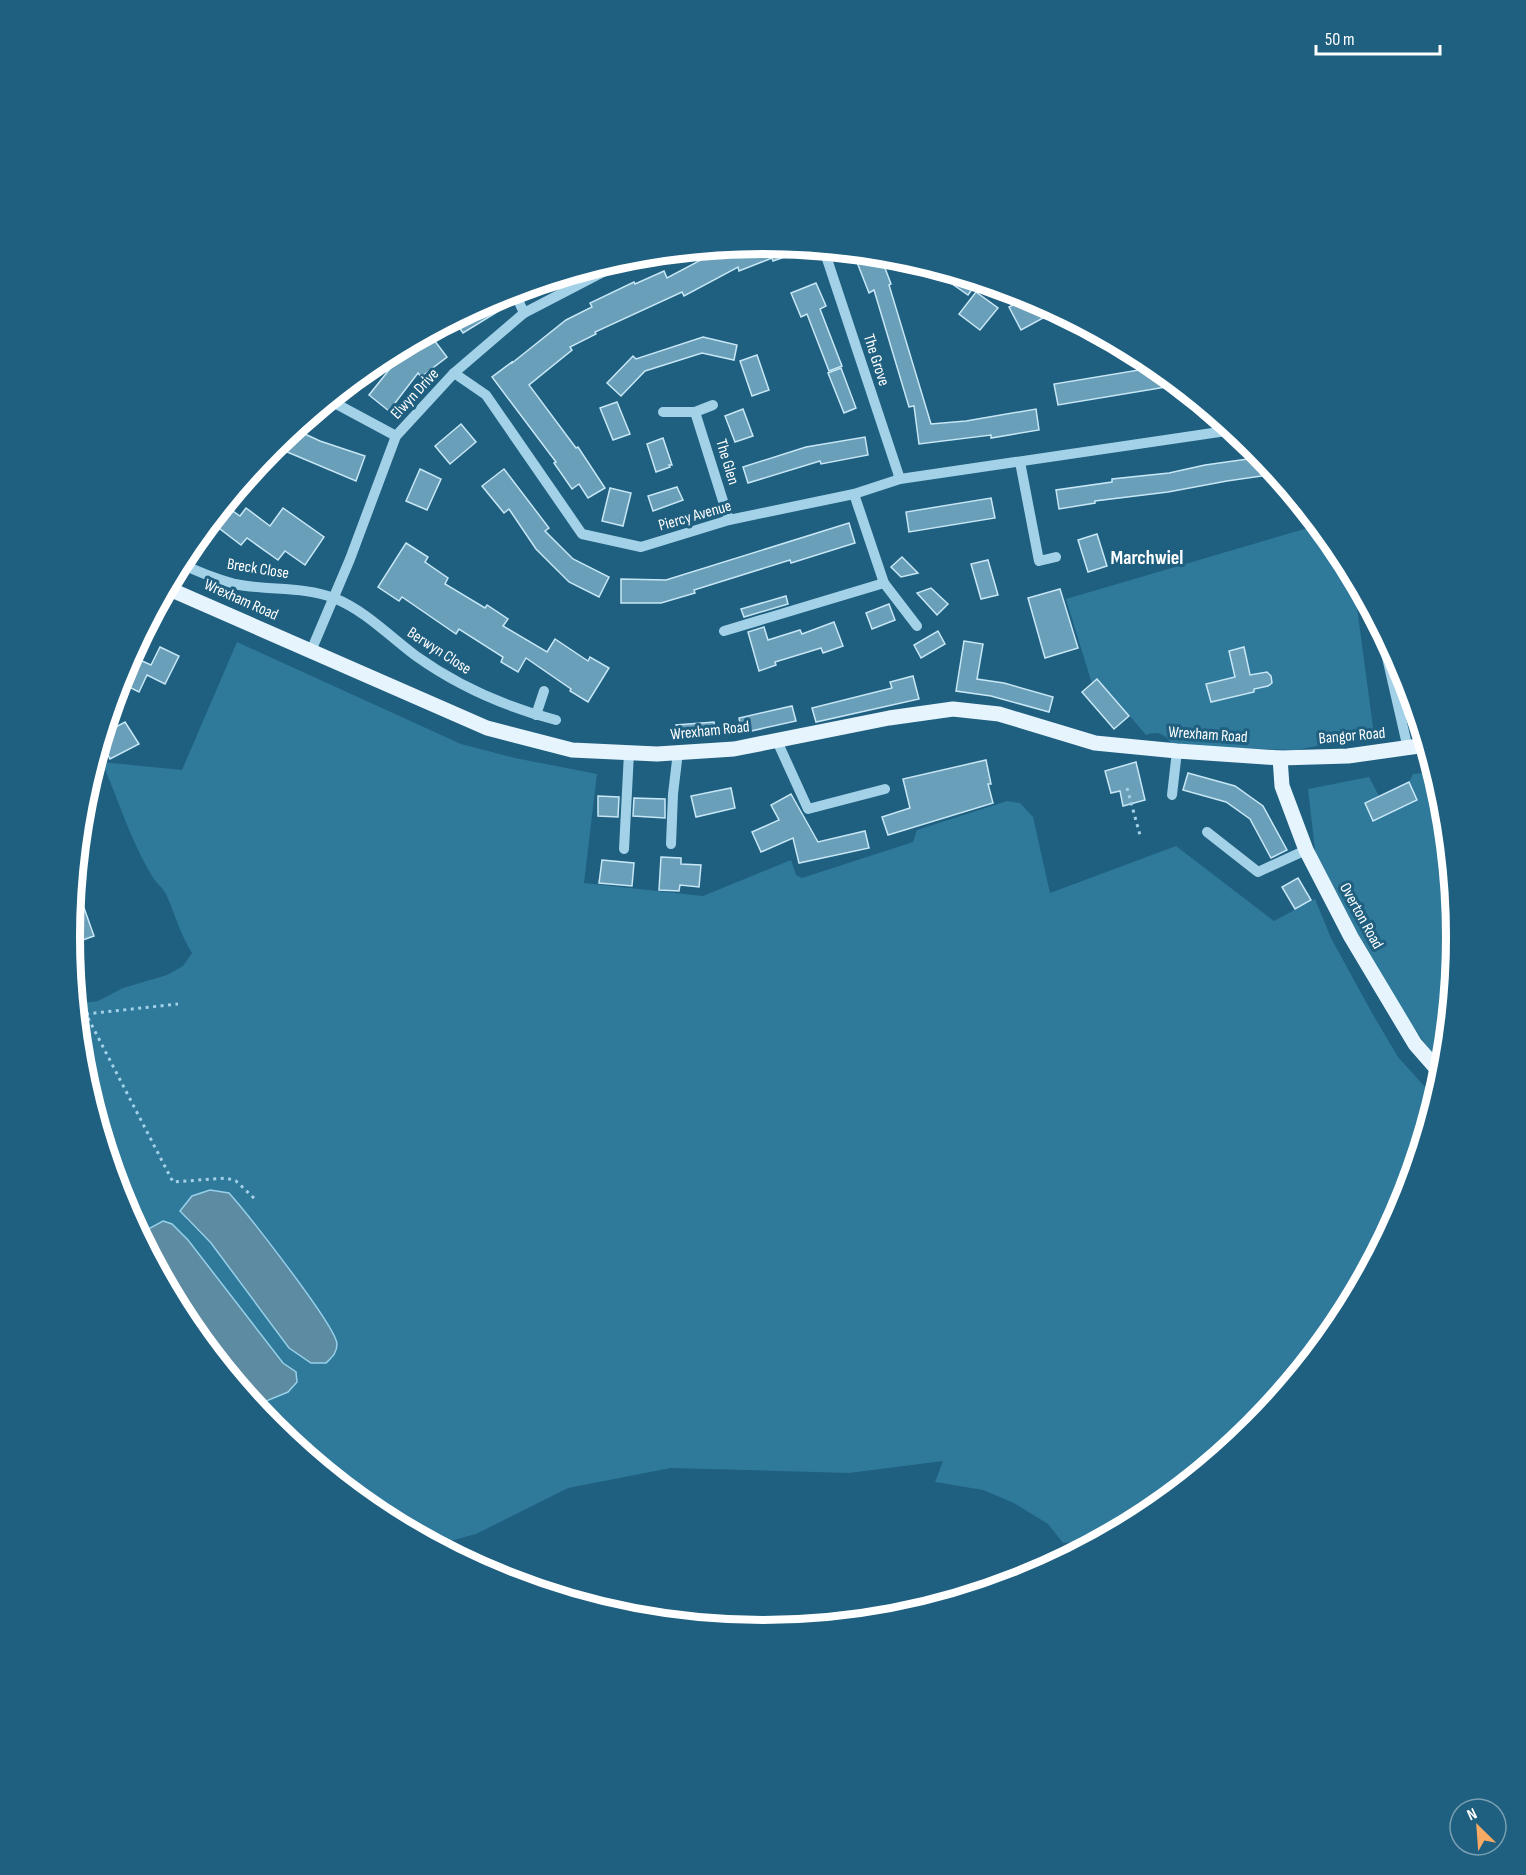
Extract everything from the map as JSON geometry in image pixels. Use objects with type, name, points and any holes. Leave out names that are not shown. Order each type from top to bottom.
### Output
[{"type":"main road","name":"Wrexham Road","points":[[174,591],[487,728],[572,750],[629,753],[734,749],[889,718],[953,709],[999,714],[1095,743],[1280,758]]},
{"type":"main road","name":"Bangor Road","points":[[1280,758],[1348,756],[1419,747]]},
{"type":"main road","name":"Overton Road","points":[[1280,758],[1282,786],[1306,850],[1351,937],[1414,1044],[1434,1066]]},
{"type":"street","name":"The Grove","points":[[827,257],[900,479]]},
{"type":"street","name":"Elwyn Drive","points":[[311,651],[396,436],[454,374],[525,313],[599,274]]},
{"type":"street","points":[[518,299],[525,313]]},
{"type":"street","name":"Piercy Avenue","points":[[454,374],[486,395],[582,534],[641,547],[729,520],[854,494],[900,479],[1222,432]]},
{"type":"street","points":[[336,404],[396,436]]},
{"type":"street","points":[[663,412],[695,412],[713,405]]},
{"type":"street","name":"The Glen","points":[[695,412],[729,520]]},
{"type":"street","points":[[1020,462],[1039,561],[1056,557]]},
{"type":"street","points":[[854,494],[884,583],[917,626]]},
{"type":"street","name":"Breck Close","points":[[189,567],[237,584],[294,590],[333,598]]},
{"type":"street","points":[[724,630],[884,583]]},
{"type":"street","name":"Berwyn Close","points":[[333,598],[368,616],[387,634],[418,657],[461,684],[502,703],[556,720]]},
{"type":"street","points":[[1388,663],[1408,749]]},
{"type":"street","points":[[536,715],[544,691]]},
{"type":"street","points":[[777,741],[808,809],[885,789]]},
{"type":"street","points":[[1172,795],[1177,751]]},
{"type":"street","points":[[671,844],[678,752]]},
{"type":"street","points":[[624,849],[629,753]]},
{"type":"street","points":[[1207,832],[1256,878],[1306,850]]},
{"type":"path","points":[[1127,789],[1140,835]]},
{"type":"path","points":[[178,1004],[86,1014],[173,1182],[226,1178],[236,1181],[255,1199]]},
{"type":"shaded area","points":[[1310,527],[1356,597],[1374,735],[1296,750],[1172,746],[1161,734],[1146,735],[1098,679],[1092,684],[1066,599]]},
{"type":"shaded area","points":[[237,642],[461,744],[515,758],[597,774],[584,883],[703,896],[791,860],[796,875],[802,878],[913,842],[917,830],[1007,801],[1020,803],[1033,817],[1050,893],[1176,846],[1274,921],[1315,899],[1331,938],[1398,1057],[1428,1091],[1423,1114],[1410,1157],[1376,1240],[1355,1279],[1305,1354],[1277,1388],[1214,1451],[1143,1506],[1077,1545],[1075,1542],[1063,1543],[1048,1524],[1014,1503],[983,1490],[935,1482],[943,1461],[849,1473],[671,1468],[568,1488],[476,1534],[445,1542],[383,1506],[347,1480],[312,1451],[263,1402],[288,1392],[295,1372],[283,1363],[163,1221],[146,1230],[132,1199],[103,1114],[85,1027],[83,1003],[98,1001],[123,988],[167,975],[183,966],[192,953],[166,894],[152,876],[138,849],[103,762],[182,770]],"holes":[[[246,1212],[326,1321],[337,1342],[210,1243],[186,1219]]]},
{"type":"shaded area","points":[[1426,773],[1441,848],[1445,893],[1445,982],[1435,1058],[1405,1015],[1356,934],[1316,859],[1308,789],[1369,777],[1379,796],[1365,804],[1374,821],[1417,800],[1409,782],[1413,774]]},
{"type":"shaded area","points":[[210,1190],[229,1193],[322,1315],[337,1344],[335,1352],[326,1363],[311,1363],[289,1348],[211,1243],[180,1211],[192,1196]]},
{"type":"shaded area","points":[[163,1221],[172,1224],[188,1240],[283,1363],[296,1372],[297,1382],[288,1392],[263,1402],[249,1388],[195,1317],[171,1279],[146,1230]]},
{"type":"building","points":[[721,255],[791,255],[773,261],[772,258],[739,271],[738,267],[684,296],[682,292],[595,332],[596,334],[570,347],[572,350],[529,385],[576,448],[578,447],[605,488],[588,498],[579,484],[572,489],[554,463],[556,462],[492,377],[566,320],[592,307],[590,303],[634,282],[635,284],[664,271],[667,278],[708,256]]},
{"type":"building","points":[[856,261],[884,265],[931,424],[966,421],[1036,409],[1039,430],[991,438],[991,435],[919,444],[914,406],[909,407],[874,290],[869,293]]},
{"type":"building","points":[[944,278],[974,287],[968,295]]},
{"type":"building","points":[[816,283],[826,306],[820,309],[842,366],[829,371],[807,314],[801,317],[791,293]]},
{"type":"building","points":[[976,292],[998,308],[980,330],[959,314]]},
{"type":"building","points":[[1017,303],[1047,316],[1021,330],[1009,307]]},
{"type":"building","points":[[500,306],[502,309],[463,333],[458,326]]},
{"type":"building","points":[[703,337],[737,345],[734,360],[702,353],[645,371],[621,396],[607,383],[633,356],[636,359]]},
{"type":"building","points":[[433,339],[447,357],[421,377],[418,373],[389,411],[369,395],[393,365]]},
{"type":"building","points":[[757,355],[769,390],[752,396],[740,361]]},
{"type":"building","points":[[841,368],[856,408],[844,413],[828,373]]},
{"type":"building","points":[[1143,369],[1168,387],[1058,405],[1054,384]]},
{"type":"building","points":[[617,402],[630,434],[613,440],[600,408]]},
{"type":"building","points":[[743,409],[753,436],[735,442],[725,416]]},
{"type":"building","points":[[461,424],[476,442],[450,464],[435,446]]},
{"type":"building","points":[[302,433],[365,456],[356,481],[284,451]]},
{"type":"building","points":[[865,437],[868,455],[821,464],[820,461],[748,483],[743,467],[806,447]]},
{"type":"building","points":[[663,438],[672,465],[656,472],[647,444]]},
{"type":"building","points":[[1250,459],[1266,475],[1168,492],[1095,501],[1095,503],[1059,509],[1056,490],[1112,482],[1112,479],[1169,473]]},
{"type":"building","points":[[420,469],[441,479],[427,510],[406,501]]},
{"type":"building","points":[[504,469],[549,528],[545,531],[573,559],[609,577],[599,597],[569,582],[536,549],[509,509],[504,513],[482,486]]},
{"type":"building","points":[[677,487],[683,500],[653,511],[648,496]]},
{"type":"building","points":[[610,488],[631,493],[623,526],[602,521]]},
{"type":"building","points":[[991,498],[995,518],[909,532],[906,512]]},
{"type":"building","points":[[246,508],[270,526],[283,508],[324,537],[305,565],[285,551],[278,560],[247,538],[241,545],[217,527],[230,509],[240,516]]},
{"type":"building","points":[[849,523],[855,543],[791,563],[790,560],[694,590],[695,593],[661,603],[621,603],[621,579],[666,580]]},
{"type":"building","points":[[1097,534],[1107,566],[1088,572],[1078,540]]},
{"type":"building","points":[[406,543],[428,557],[425,562],[448,578],[445,584],[485,608],[487,605],[508,619],[503,626],[547,652],[555,639],[588,661],[590,657],[609,668],[588,702],[526,658],[518,672],[501,662],[503,657],[459,629],[456,634],[402,597],[399,601],[378,587]]},
{"type":"building","points":[[902,557],[918,573],[901,577],[891,567]]},
{"type":"building","points":[[988,560],[998,595],[981,599],[971,564]]},
{"type":"building","points":[[931,588],[948,604],[937,615],[917,593]]},
{"type":"building","points":[[1060,589],[1078,648],[1045,658],[1028,598]]},
{"type":"building","points":[[786,596],[788,604],[744,617],[741,609]]},
{"type":"building","points":[[889,604],[895,620],[872,629],[866,613]]},
{"type":"building","points":[[834,622],[843,646],[823,653],[821,648],[775,662],[776,665],[759,671],[748,632],[764,627],[768,640],[800,630],[802,634]]},
{"type":"building","points":[[938,631],[945,644],[921,658],[914,645]]},
{"type":"building","points":[[964,641],[983,644],[977,679],[1004,683],[1053,697],[1049,712],[991,696],[956,691]]},
{"type":"building","points":[[160,647],[179,656],[165,684],[147,675],[139,692],[128,686],[139,660],[151,665]]},
{"type":"building","points":[[1244,647],[1250,675],[1267,672],[1271,676],[1272,683],[1254,689],[1254,692],[1211,702],[1206,684],[1235,677],[1229,651]]},
{"type":"building","points":[[913,676],[919,699],[816,722],[812,708],[892,688],[890,682]]},
{"type":"building","points":[[1097,679],[1129,716],[1114,729],[1082,692]]},
{"type":"building","points":[[792,706],[796,721],[742,733],[739,718]]},
{"type":"building","points":[[125,722],[139,744],[110,759],[106,751],[113,729]]},
{"type":"building","points":[[714,722],[715,736],[679,739],[676,725]]},
{"type":"building","points":[[986,760],[991,784],[988,784],[993,803],[888,835],[882,817],[910,808],[903,779]]},
{"type":"building","points":[[1136,762],[1145,800],[1123,806],[1120,791],[1111,793],[1105,771]]},
{"type":"building","points":[[1188,773],[1235,786],[1263,806],[1287,850],[1271,858],[1250,819],[1226,802],[1183,790]]},
{"type":"building","points":[[1409,782],[1417,800],[1373,821],[1365,803]]},
{"type":"building","points":[[731,788],[735,808],[696,817],[691,796]]},
{"type":"building","points":[[791,794],[818,842],[865,831],[869,848],[799,863],[793,838],[761,852],[752,832],[779,820],[771,805]]},
{"type":"building","points":[[598,796],[619,797],[618,817],[598,816]]},
{"type":"building","points":[[634,798],[665,799],[665,818],[633,816]]},
{"type":"building","points":[[661,857],[681,858],[681,864],[701,865],[699,887],[680,885],[679,891],[659,890]]},
{"type":"building","points":[[602,860],[634,863],[632,886],[599,883]]},
{"type":"building","points":[[1298,878],[1311,900],[1295,909],[1282,887]]},
{"type":"building","points":[[83,905],[94,936],[80,941],[80,938],[81,906]]},
{"type":"district","name":"Marchwiel","points":[[1147,558]]}]
